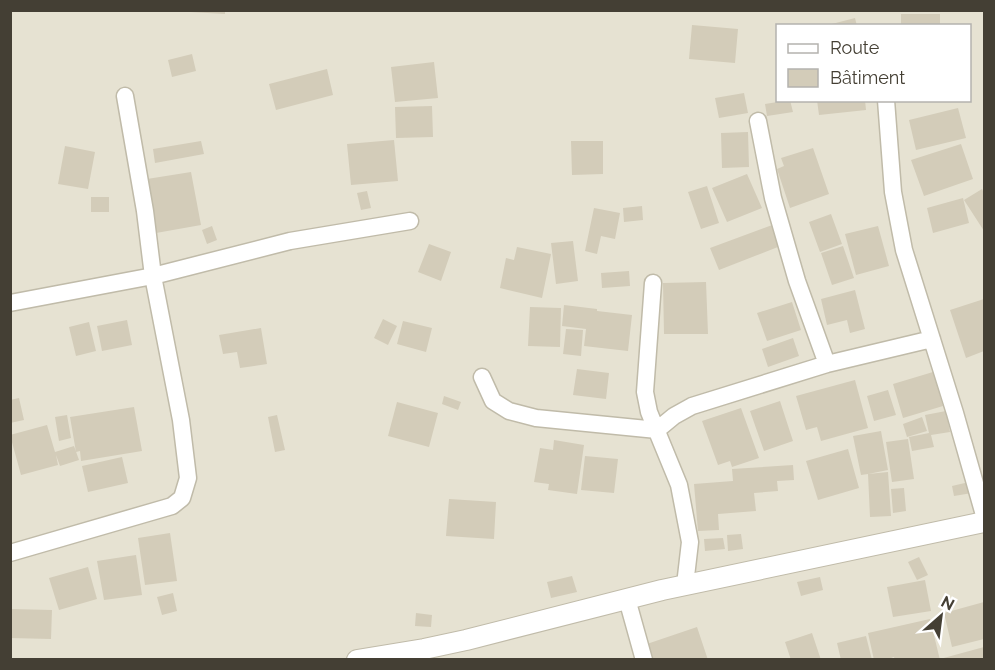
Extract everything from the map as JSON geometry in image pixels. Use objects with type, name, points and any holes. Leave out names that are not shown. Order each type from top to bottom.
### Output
[{"type":"street","points":[[10,553],[172,506],[182,498],[188,478],[181,420],[153,276],[145,211],[125,96]]},
{"type":"street","points":[[886,102],[893,192],[904,250],[984,515]]},
{"type":"street","points":[[758,121],[773,198],[794,271],[827,364]]},
{"type":"street","points":[[10,303],[153,276],[290,241],[410,221]]},
{"type":"street","points":[[653,283],[645,392],[649,412],[679,485],[690,542],[685,585]]},
{"type":"street","points":[[482,377],[493,401],[509,411],[536,418],[657,430],[692,406],[827,364],[932,339]]},
{"type":"street","points":[[357,660],[425,655],[466,640],[685,585],[984,522]]},
{"type":"street","points":[[627,599],[644,660]]},
{"type":"shaded area","points":[[11,11],[984,11],[984,659],[11,659]]},
{"type":"building","points":[[190,10],[225,10],[225,14],[190,12]]},
{"type":"building","points":[[901,14],[940,14],[940,24],[901,24]]},
{"type":"building","points":[[855,18],[856,24],[832,24]]},
{"type":"building","points":[[692,25],[738,29],[735,63],[689,59]]},
{"type":"building","points":[[192,54],[196,71],[172,77],[168,60]]},
{"type":"building","points":[[434,62],[438,98],[395,102],[391,67]]},
{"type":"building","points":[[327,69],[333,95],[276,110],[269,84]]},
{"type":"building","points":[[744,93],[748,113],[719,118],[715,98]]},
{"type":"building","points":[[790,102],[793,112],[767,116],[765,104]]},
{"type":"building","points":[[817,102],[865,102],[866,110],[819,115]]},
{"type":"building","points":[[432,106],[433,137],[396,138],[395,107]]},
{"type":"building","points":[[958,108],[966,138],[916,150],[909,120]]},
{"type":"building","points":[[748,132],[749,167],[722,168],[721,133]]},
{"type":"building","points":[[394,140],[398,181],[351,185],[347,144]]},
{"type":"building","points":[[201,141],[204,154],[155,163],[153,149]]},
{"type":"building","points":[[571,141],[603,141],[603,174],[572,175]]},
{"type":"building","points":[[961,144],[973,179],[924,196],[911,160]]},
{"type":"building","points":[[65,146],[95,152],[88,189],[58,184]]},
{"type":"building","points":[[813,148],[829,194],[790,208],[777,169],[784,166],[781,158]]},
{"type":"building","points":[[191,172],[201,225],[156,233],[147,179]]},
{"type":"building","points":[[747,174],[762,208],[727,222],[712,188]]},
{"type":"building","points":[[707,186],[719,223],[701,229],[688,192]]},
{"type":"building","points":[[982,189],[984,193],[984,231],[964,200]]},
{"type":"building","points":[[367,191],[371,208],[361,210],[357,193]]},
{"type":"building","points":[[91,197],[109,197],[109,212],[91,212]]},
{"type":"building","points":[[963,198],[969,223],[933,233],[927,208]]},
{"type":"building","points":[[642,206],[643,220],[624,222],[623,208]]},
{"type":"building","points":[[594,208],[620,213],[615,239],[601,236],[597,254],[585,251]]},
{"type":"building","points":[[831,214],[842,244],[820,252],[809,222]]},
{"type":"building","points":[[775,224],[783,245],[719,270],[710,248]]},
{"type":"building","points":[[212,226],[217,240],[207,244],[202,230]]},
{"type":"building","points":[[878,226],[889,266],[856,275],[845,234]]},
{"type":"building","points":[[573,241],[578,281],[556,284],[551,243]]},
{"type":"building","points":[[429,244],[451,252],[441,281],[418,272]]},
{"type":"building","points":[[843,246],[854,278],[832,285],[821,253]]},
{"type":"building","points":[[517,247],[551,254],[542,298],[500,288],[506,258],[514,260]]},
{"type":"building","points":[[629,271],[630,286],[602,288],[601,273]]},
{"type":"building","points":[[706,282],[708,334],[664,334],[663,283]]},
{"type":"building","points":[[855,290],[865,329],[850,333],[847,320],[827,325],[821,299]]},
{"type":"building","points":[[984,299],[984,351],[966,358],[950,310]]},
{"type":"building","points":[[792,302],[801,330],[767,341],[757,313]]},
{"type":"building","points":[[564,305],[632,315],[628,351],[584,346],[586,329],[562,326]]},
{"type":"building","points":[[530,307],[561,308],[560,347],[528,346]]},
{"type":"building","points":[[383,319],[397,326],[388,345],[374,338]]},
{"type":"building","points":[[127,320],[132,345],[102,351],[97,326]]},
{"type":"building","points":[[403,321],[432,328],[426,352],[397,344]]},
{"type":"building","points":[[89,322],[96,351],[76,356],[69,327]]},
{"type":"building","points":[[261,328],[267,364],[240,368],[237,352],[223,354],[219,335]]},
{"type":"building","points":[[566,329],[583,330],[581,356],[563,354]]},
{"type":"building","points":[[793,338],[799,356],[768,367],[762,349]]},
{"type":"building","points":[[577,369],[609,373],[606,399],[573,395]]},
{"type":"building","points":[[933,372],[943,406],[903,418],[893,384]]},
{"type":"building","points":[[855,380],[868,428],[821,441],[817,427],[806,430],[796,396]]},
{"type":"building","points":[[888,390],[896,415],[874,421],[867,396]]},
{"type":"building","points":[[444,396],[461,402],[458,410],[442,404]]},
{"type":"building","points":[[19,398],[24,420],[10,423],[10,400]]},
{"type":"building","points":[[780,401],[793,441],[764,451],[750,411]]},
{"type":"building","points":[[397,402],[438,413],[429,447],[388,436]]},
{"type":"building","points":[[134,407],[142,451],[81,461],[80,451],[76,452],[70,417]]},
{"type":"building","points":[[741,408],[759,458],[732,467],[730,461],[718,465],[702,421]]},
{"type":"building","points":[[946,411],[950,432],[931,435],[934,447],[912,451],[909,437],[929,433],[925,415]]},
{"type":"building","points":[[67,415],[71,438],[59,441],[55,417]]},
{"type":"building","points":[[277,415],[285,450],[275,452],[268,417]]},
{"type":"building","points":[[922,417],[927,431],[907,437],[903,424]]},
{"type":"building","points":[[47,425],[55,452],[74,446],[79,460],[60,466],[56,455],[58,465],[21,475],[10,435]]},
{"type":"building","points":[[881,431],[888,470],[861,475],[853,436]]},
{"type":"building","points":[[908,439],[914,479],[892,482],[886,442]]},
{"type":"building","points":[[554,440],[584,445],[577,494],[548,490],[549,484],[534,482],[540,448],[553,450]]},
{"type":"building","points":[[848,449],[859,488],[818,500],[806,461]]},
{"type":"building","points":[[585,456],[618,459],[614,493],[581,490]]},
{"type":"building","points":[[122,457],[128,483],[88,492],[82,466]]},
{"type":"building","points":[[793,465],[794,480],[777,481],[778,491],[754,493],[756,511],[718,514],[719,530],[698,531],[694,484],[733,481],[732,469]]},
{"type":"building","points":[[888,472],[891,516],[870,517],[868,474]]},
{"type":"building","points":[[969,482],[972,493],[954,496],[952,486]]},
{"type":"building","points":[[904,488],[906,511],[893,513],[891,489]]},
{"type":"building","points":[[449,499],[496,502],[494,539],[446,536]]},
{"type":"building","points":[[170,533],[177,581],[145,585],[138,538]]},
{"type":"building","points":[[741,534],[743,549],[728,551],[727,535]]},
{"type":"building","points":[[723,538],[725,549],[705,551],[704,539]]},
{"type":"building","points":[[136,555],[142,595],[104,600],[97,561]]},
{"type":"building","points":[[919,557],[928,575],[917,580],[908,562]]},
{"type":"building","points":[[88,567],[97,599],[59,610],[49,578]]},
{"type":"building","points":[[572,576],[577,592],[551,598],[547,582]]},
{"type":"building","points":[[820,577],[823,590],[801,596],[797,582]]},
{"type":"building","points":[[925,580],[931,611],[893,617],[887,587]]},
{"type":"building","points":[[173,593],[177,611],[162,615],[157,597]]},
{"type":"building","points":[[984,602],[984,639],[952,647],[944,613]]},
{"type":"building","points":[[10,609],[52,610],[51,639],[10,638]]},
{"type":"building","points":[[416,613],[432,615],[431,627],[415,626]]},
{"type":"building","points":[[930,619],[940,660],[895,660],[894,657],[874,660],[868,633]]},
{"type":"building","points":[[697,627],[708,660],[646,660],[641,646]]},
{"type":"building","points":[[812,633],[821,660],[791,660],[785,642]]},
{"type":"building","points":[[866,636],[872,660],[841,660],[837,643]]},
{"type":"building","points":[[984,647],[984,660],[940,659]]}]
